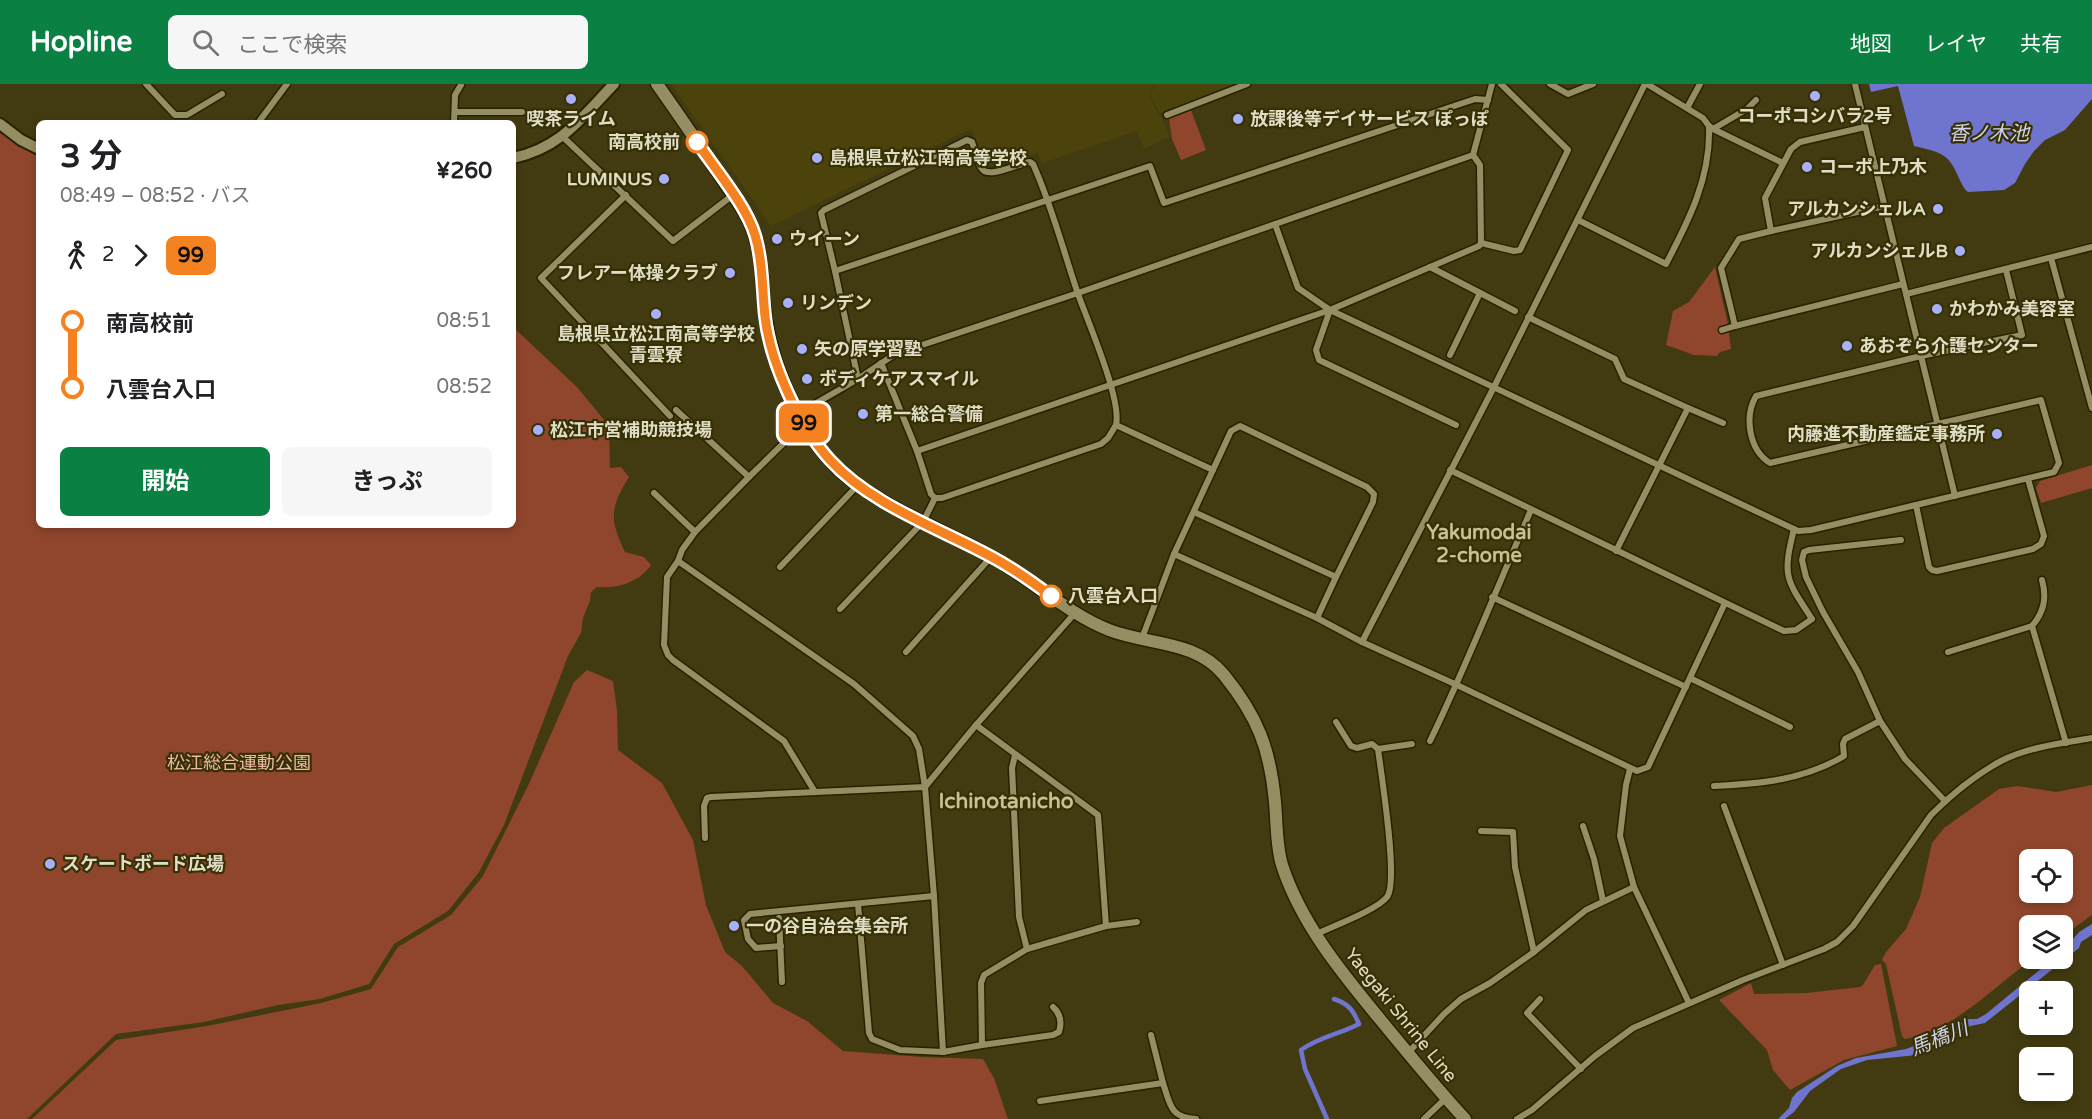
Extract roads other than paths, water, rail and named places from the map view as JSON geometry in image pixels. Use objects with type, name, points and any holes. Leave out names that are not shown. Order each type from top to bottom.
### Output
[{"type":"main road","name":"Yaegaki Shrine Line","points":[[657,84],[750,222],[759,252],[769,338],[781,376],[805,425],[829,459],[859,485],[903,512],[991,556],[1075,613],[1110,630],[1186,649],[1208,659],[1223,673],[1247,706],[1260,729],[1268,751],[1282,864],[1293,891],[1343,975],[1465,1119]]},
{"type":"street","points":[[146,84],[175,115],[187,115],[222,94]]},
{"type":"street","points":[[260,120],[287,84]]},
{"type":"street","points":[[516,157],[526,155],[563,137],[614,84]]},
{"type":"street","points":[[1167,115],[1247,84]]},
{"type":"street","points":[[1473,155],[1492,84]]},
{"type":"street","points":[[1481,243],[1514,251],[1520,250],[1568,150],[1501,84]]},
{"type":"street","points":[[1550,84],[1568,94],[1593,84]]},
{"type":"street","points":[[1362,642],[1494,387],[1646,84],[1703,118],[1711,128],[1783,163]]},
{"type":"street","points":[[1687,108],[1700,84]]},
{"type":"street","points":[[1855,84],[1954,496]]},
{"type":"street","points":[[454,120],[455,95],[461,85]]},
{"type":"street","points":[[835,271],[1150,166],[1164,203],[1475,99],[1488,100]]},
{"type":"street","points":[[1711,128],[1747,109],[1756,100]]},
{"type":"street","points":[[455,112],[522,112]]},
{"type":"street","points":[[0,124],[21,140],[36,148]]},
{"type":"street","points":[[1771,231],[1765,198],[1791,149],[1800,142],[1865,127]]},
{"type":"street","points":[[1578,220],[1666,264],[1692,213],[1704,177],[1711,128]]},
{"type":"street","points":[[563,137],[673,241],[733,195]]},
{"type":"street","points":[[840,609],[924,522],[935,498],[1101,444],[1116,425],[1117,409],[1110,385],[1048,200],[1033,164],[1030,162],[987,172],[981,168],[972,142],[967,140],[821,213],[858,379]]},
{"type":"street","points":[[917,451],[1330,310],[1479,246],[1481,243],[1480,165],[1473,155]]},
{"type":"street","points":[[799,413],[858,379],[895,354],[1078,293],[1473,155]]},
{"type":"street","points":[[626,195],[541,278],[670,416]]},
{"type":"street","points":[[1735,326],[1721,268],[1739,239],[1885,206]]},
{"type":"street","points":[[1275,225],[1298,288],[1330,310],[1794,529],[1804,531],[2054,472],[2059,463],[2041,400],[1770,464],[1762,458],[1751,434],[1750,407],[1756,396],[1921,356],[2022,335],[2006,270]]},
{"type":"street","points":[[1906,294],[2006,270],[2084,247],[2092,247]]},
{"type":"street","points":[[2051,258],[2092,408]]},
{"type":"street","points":[[1430,267],[1515,311]]},
{"type":"street","points":[[1722,330],[1903,284]]},
{"type":"street","points":[[1450,355],[1480,293]]},
{"type":"street","points":[[1330,310],[1316,350],[1319,360],[1456,425]]},
{"type":"street","points":[[1528,317],[1615,359],[1624,379],[1723,423]]},
{"type":"street","points":[[881,363],[917,451],[931,494],[935,498]]},
{"type":"street","points":[[1616,551],[1688,408]]},
{"type":"street","points":[[676,410],[749,477]]},
{"type":"street","points":[[805,425],[749,477],[695,532],[682,550],[678,561],[667,577],[664,645],[668,655],[784,741],[815,792]]},
{"type":"street","points":[[1116,425],[1213,470]]},
{"type":"street","points":[[1143,638],[1174,554],[1231,431],[1237,426],[1371,490],[1374,494],[1373,502],[1317,618]]},
{"type":"street","points":[[1450,470],[1784,631],[1796,630],[1823,612]]},
{"type":"street","points":[[1916,505],[1929,567],[1932,570],[1937,571],[2032,549],[2041,544],[2044,536],[2028,479]]},
{"type":"street","points":[[780,567],[859,485]]},
{"type":"street","points":[[654,493],[695,532]]},
{"type":"street","points":[[1430,741],[1457,685],[1492,597],[1531,510]]},
{"type":"street","points":[[1194,512],[1336,576]]},
{"type":"street","points":[[1794,529],[1786,570],[1794,592],[1812,619]]},
{"type":"street","points":[[1901,540],[1804,552],[1802,560],[1806,577],[1823,612],[1858,672],[1880,721],[1905,759],[1945,801]]},
{"type":"street","points":[[1174,554],[1317,618],[1362,642],[1637,771],[1648,767],[1725,603]]},
{"type":"street","points":[[906,652],[991,556]]},
{"type":"street","points":[[678,561],[854,684],[913,736],[919,748],[926,787],[943,1052]]},
{"type":"street","points":[[1948,652],[2032,627],[2043,607],[2045,591],[2042,580]]},
{"type":"street","points":[[1492,597],[1686,687]]},
{"type":"street","points":[[705,838],[707,798],[926,787],[975,725],[1075,613]]},
{"type":"street","points":[[2032,627],[2066,743]]},
{"type":"street","points":[[1690,678],[1790,727]]},
{"type":"street","points":[[1714,786],[1761,784],[1814,771],[1844,756],[1845,739],[1880,721]]},
{"type":"street","points":[[1317,934],[1375,906],[1387,897],[1390,891],[1391,853],[1378,749],[1372,744],[1356,748],[1351,746],[1336,722]]},
{"type":"street","points":[[975,725],[1098,815],[1106,926]]},
{"type":"street","points":[[1517,1119],[1532,1110],[1581,1070],[1594,1056],[1633,1028],[1837,942],[1846,934],[1931,815],[1945,801],[1983,772],[2003,760],[2092,738]]},
{"type":"street","points":[[1378,749],[1412,744]]},
{"type":"street","points":[[1015,754],[1012,768],[1019,917],[1027,949]]},
{"type":"street","points":[[1630,769],[1620,836],[1634,887],[1689,1004]]},
{"type":"street","points":[[1724,806],[1783,965]]},
{"type":"street","points":[[1583,826],[1594,859],[1603,901]]},
{"type":"street","points":[[1481,831],[1513,832],[1515,867],[1534,952]]},
{"type":"street","points":[[1408,1053],[1461,999],[1490,983],[1534,952],[1586,910],[1634,887]]},
{"type":"street","points":[[781,946],[756,948],[748,939],[744,920],[750,914],[934,897]]},
{"type":"street","points":[[858,904],[869,1033],[872,1039],[900,1050],[943,1052],[1053,1035],[1059,1032],[1061,1025],[1060,1018],[1053,1007]]},
{"type":"street","points":[[779,918],[782,982]]},
{"type":"street","points":[[982,1045],[982,979],[984,975],[1027,949],[1106,926],[1137,922]]},
{"type":"street","points":[[1540,999],[1527,1013],[1581,1070]]},
{"type":"street","points":[[1151,1035],[1162,1083],[1175,1113],[1180,1117],[1196,1119]]},
{"type":"street","points":[[1040,1101],[1162,1083]]},
{"type":"street","points":[[1424,1119],[1446,1098]]},
{"type":"water","name":"香ノ木池","points":[[1869,84],[2092,84],[2092,99],[2065,130],[2045,140],[2034,151],[2015,183],[2004,190],[1968,192],[1946,158],[1936,152],[1914,146],[1898,86],[1871,92]]},
{"type":"water","points":[[2092,924],[2092,935],[2081,942],[2079,948],[2073,953],[2073,939],[2079,932]]},
{"type":"water","points":[[2041,969],[2053,969],[2038,981],[2026,981]]},
{"type":"water","name":"馬橋川","points":[[2019,987],[2019,996],[1985,1023],[1970,1026],[1917,1055],[1867,1060],[1841,1069],[1810,1091],[1794,1112],[1785,1119],[1778,1119],[1789,1108],[1797,1092],[1837,1066],[1856,1058],[1906,1049],[1936,1038],[1964,1021],[1977,1019]]},
{"type":"waterway","points":[[1327,1119],[1305,1069],[1301,1050],[1359,1024],[1350,1008],[1334,999]]},
{"type":"place","name":"コーポコシバラ2号","points":[[1815,96]]},
{"type":"place","name":"喫茶ライム","points":[[571,99]]},
{"type":"place","name":"放課後等デイサービス ぽっぽ","points":[[1238,119]]},
{"type":"place","name":"南高校前","points":[[697,142]]},
{"type":"place","name":"島根県立松江南高等学校","points":[[817,158]]},
{"type":"place","name":"コーポ上乃木","points":[[1807,167]]},
{"type":"place","name":"LUMINUS","points":[[664,179]]},
{"type":"place","name":"アルカンシェルA","points":[[1938,209]]},
{"type":"place","name":"ウイーン","points":[[777,239]]},
{"type":"place","name":"アルカンシェルB","points":[[1960,251]]},
{"type":"place","name":"フレアー体操クラブ","points":[[730,273]]},
{"type":"place","name":"リンデン","points":[[788,303]]},
{"type":"place","name":"かわかみ美容室","points":[[1937,309]]},
{"type":"place","name":"島根県立松江南高等学校 青雲寮","points":[[656,314]]},
{"type":"place","name":"あおぞら介護センター","points":[[1847,346]]},
{"type":"place","name":"矢の原学習塾","points":[[802,349]]},
{"type":"place","name":"ボディケアスマイル","points":[[807,379]]},
{"type":"place","name":"第一総合警備","points":[[863,414]]},
{"type":"place","name":"松江市営補助競技場","points":[[538,430]]},
{"type":"place","name":"内藤進不動産鑑定事務所","points":[[1997,434]]},
{"type":"place","name":"八雲台入口","points":[[1051,596]]},
{"type":"place","name":"スケートボード広場","points":[[50,864]]},
{"type":"place","name":"一の谷自治会集会所","points":[[734,926]]},
{"type":"district","name":"Yakumodai 2-chome","points":[[1479,544]]},
{"type":"district","name":"Ichinotanicho","points":[[1006,801]]},
{"type":"park label","name":"松江総合運動公園","points":[[239,763]]}]
